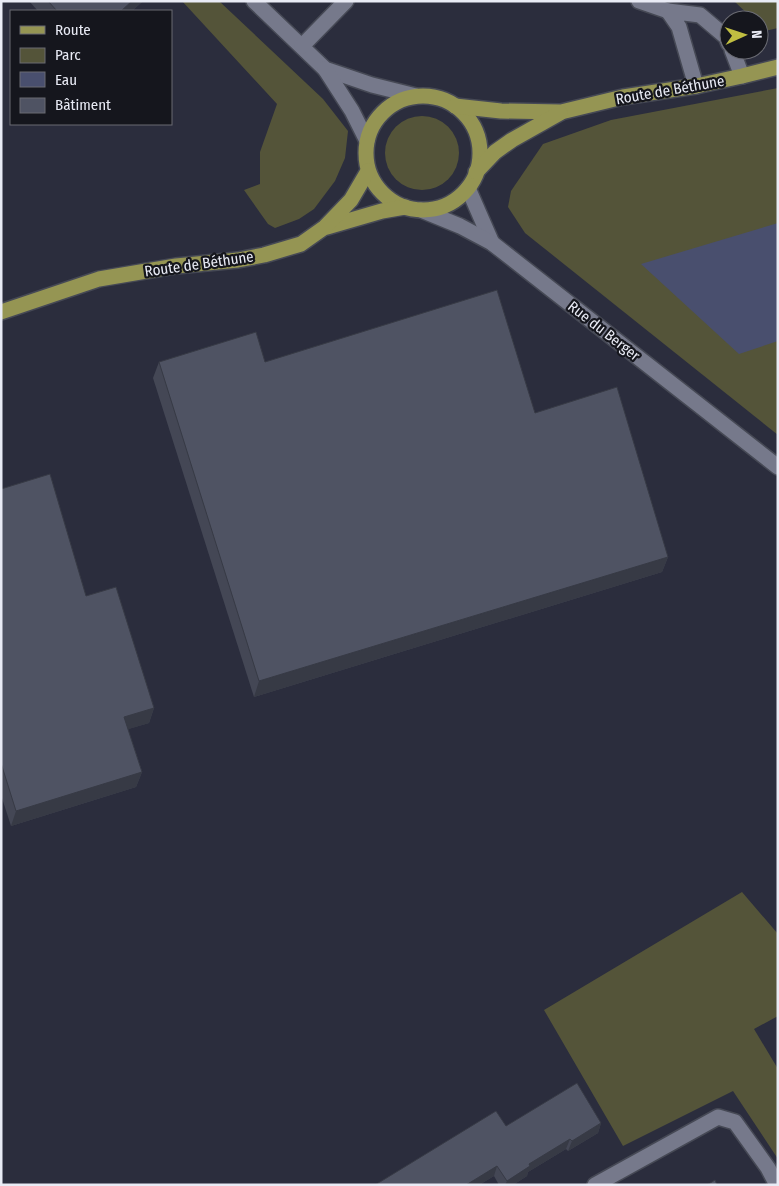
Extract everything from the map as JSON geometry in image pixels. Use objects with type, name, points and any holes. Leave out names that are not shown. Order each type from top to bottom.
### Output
[{"type":"main road","name":"Route de Béthune","points":[[561,112],[623,97],[696,86],[778,66]]},
{"type":"main road","points":[[476,172],[480,147],[472,124],[455,106],[437,97],[416,96],[394,103],[384,110],[376,120],[367,141],[368,170],[377,186],[389,199],[404,207],[420,210],[438,208],[455,200],[468,188],[476,172],[495,152],[561,112]]},
{"type":"main road","points":[[455,106],[501,111],[561,112]]},
{"type":"main road","name":"Route de Béthune","points":[[1,312],[99,279],[176,266],[238,260],[264,255],[301,244],[325,227],[351,200],[368,170]]},
{"type":"main road","points":[[325,227],[382,211],[404,207]]},
{"type":"street","points":[[254,1],[326,69],[352,111],[367,141]]},
{"type":"street","points":[[302,46],[346,1]]},
{"type":"street","points":[[639,1],[668,11],[700,15],[719,31]]},
{"type":"street","points":[[668,11],[679,27],[696,86]]},
{"type":"street","points":[[736,60],[742,76]]},
{"type":"street","points":[[326,69],[372,85],[416,96]]},
{"type":"street","points":[[468,188],[492,244]]},
{"type":"street","name":"Rue du Berger","points":[[420,210],[460,226],[492,244],[778,467]]},
{"type":"street","points":[[595,1185],[718,1117],[734,1122],[768,1168],[777,1185]]},
{"type":"green space","points":[[182,1],[219,1],[323,99],[348,131],[345,158],[335,181],[314,209],[299,219],[275,228],[268,224],[244,190],[260,184],[260,152],[277,104]]},
{"type":"green space","points":[[734,1],[778,1],[778,28],[769,30],[769,10],[743,10]]},
{"type":"green space","points":[[778,88],[778,435],[525,233],[508,207],[511,191],[543,144],[611,120]]},
{"type":"green space","points":[[422,116],[436,119],[448,127],[456,139],[459,153],[456,167],[448,179],[436,187],[422,190],[408,187],[396,179],[388,167],[385,153],[388,139],[396,127],[408,119]]},
{"type":"green space","points":[[742,892],[778,934],[778,1016],[754,1029],[778,1069],[778,1159],[733,1091],[623,1146],[544,1010]]},
{"type":"water","points":[[778,223],[778,341],[739,354],[641,264]]},
{"type":"building","points":[[48,1],[132,1],[122,10],[56,10]]},
{"type":"building","points":[[497,290],[535,413],[617,387],[668,557],[259,681],[159,362],[256,332],[265,362]]},
{"type":"building","points":[[50,474],[86,596],[116,587],[154,708],[124,717],[142,772],[16,811],[1,763],[1,489]]},
{"type":"building","points":[[577,1083],[601,1123],[529,1164],[530,1166],[507,1181],[497,1166],[466,1185],[375,1185],[496,1111],[506,1126]]},
{"type":"building","points":[[715,1180],[717,1185],[707,1185]]}]
